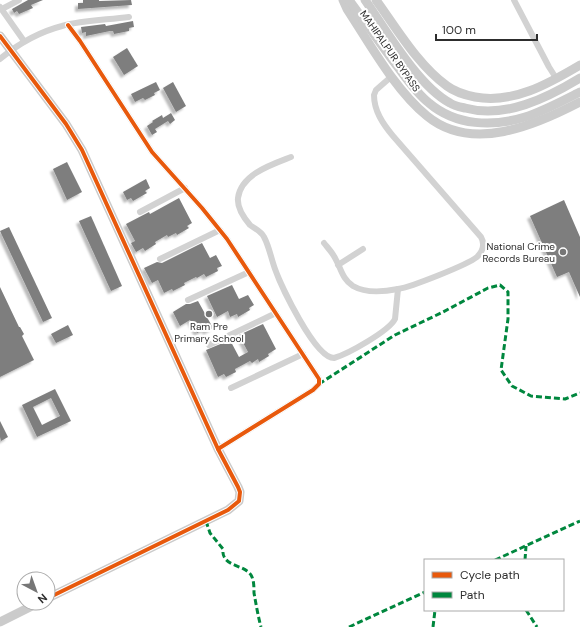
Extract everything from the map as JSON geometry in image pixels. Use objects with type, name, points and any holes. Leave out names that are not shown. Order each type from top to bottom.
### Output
[{"type":"street","points":[[19,0],[1,8],[24,41]]},
{"type":"street","name":"MAHIPALPUR BYPASS","points":[[343,0],[347,9],[392,76],[410,99],[427,116],[436,122],[460,131],[474,134],[509,130],[526,126],[580,102]]},
{"type":"street","points":[[349,0],[414,88],[430,104],[445,114],[477,123],[508,121],[526,117],[580,92]]},
{"type":"street","points":[[365,0],[422,79],[437,94],[451,104],[471,110],[491,111],[508,109],[545,97],[580,78]]},
{"type":"street","name":"MAHIPALPUR BYPASS","points":[[376,0],[427,68],[447,86],[464,95],[488,99],[506,98],[525,93],[580,65]]},
{"type":"street","points":[[514,0],[546,62],[556,78]]},
{"type":"street","points":[[0,59],[24,41],[50,30],[68,25],[129,17]]},
{"type":"street","points":[[68,25],[152,152],[185,188],[220,230],[319,379],[319,384],[317,387],[218,449]]},
{"type":"street","points":[[0,36],[66,124],[82,150],[218,449],[240,492],[239,501],[235,506],[228,510],[56,594]]},
{"type":"street","points":[[324,243],[331,252],[347,281],[357,288],[377,291],[398,289],[472,261],[480,253],[483,244],[481,237],[393,136],[381,120],[374,95],[376,90],[392,76]]},
{"type":"street","points":[[291,157],[263,168],[255,174],[242,188],[239,194],[238,202],[242,213],[250,224],[263,236],[281,283],[304,327],[315,344],[327,356],[334,358],[377,336],[389,327],[395,319],[398,289]]},
{"type":"street","points":[[140,212],[185,188]]},
{"type":"street","points":[[160,259],[220,230]]},
{"type":"street","points":[[338,265],[363,249]]},
{"type":"street","points":[[188,300],[249,272]]},
{"type":"street","points":[[209,345],[276,313]]},
{"type":"street","points":[[231,388],[303,354]]},
{"type":"street","points":[[0,622],[22,611]]},
{"type":"building","points":[[28,0],[43,0],[31,5],[33,8],[19,14],[17,11],[14,13],[12,9]]},
{"type":"building","points":[[83,0],[131,0],[132,5],[78,9],[78,3],[83,3]]},
{"type":"building","points":[[133,21],[134,27],[129,28],[129,31],[114,34],[113,31],[110,31],[86,36],[86,32],[82,33],[81,27],[105,24],[106,26]]},
{"type":"building","points":[[127,48],[138,66],[124,75],[113,57]]},
{"type":"building","points":[[156,82],[160,90],[154,93],[155,95],[145,100],[143,98],[135,102],[131,94]]},
{"type":"building","points":[[173,82],[186,106],[176,112],[163,88]]},
{"type":"building","points":[[171,113],[175,120],[170,124],[168,121],[155,129],[157,132],[152,135],[147,126],[162,115],[163,118]]},
{"type":"building","points":[[67,162],[82,192],[67,200],[53,169]]},
{"type":"building","points":[[146,179],[150,188],[145,191],[147,193],[133,201],[131,198],[127,200],[123,192]]},
{"type":"building","points":[[179,198],[192,223],[187,226],[189,228],[177,235],[176,233],[168,237],[167,235],[155,242],[156,244],[145,251],[143,248],[136,252],[131,243],[135,241],[126,224],[149,212],[150,214]]},
{"type":"building","name":"National Crime Records Bureau","points":[[564,200],[580,237],[580,297],[569,272],[557,277],[530,216]]},
{"type":"building","points":[[91,216],[122,286],[111,291],[79,221]]},
{"type":"building","points":[[9,227],[52,318],[43,322],[0,231]]},
{"type":"building","points":[[202,243],[210,258],[216,255],[222,266],[217,268],[218,271],[206,277],[204,274],[197,278],[196,277],[173,291],[172,289],[164,293],[158,280],[152,283],[144,268],[157,262],[162,263]]},
{"type":"building","points":[[232,285],[239,299],[248,295],[254,305],[249,308],[250,310],[238,317],[237,314],[230,317],[228,311],[217,317],[207,296]]},
{"type":"building","points":[[0,287],[19,327],[24,334],[22,336],[34,360],[0,377]]},
{"type":"building","points":[[198,301],[213,328],[206,332],[205,329],[197,333],[190,320],[180,326],[173,312],[186,304]]},
{"type":"building","points":[[263,324],[276,349],[268,354],[269,356],[259,362],[258,359],[252,363],[250,361],[235,369],[236,372],[226,377],[224,374],[218,377],[206,350],[230,340],[239,357],[248,352],[239,335]]},
{"type":"building","points":[[68,325],[73,335],[56,343],[51,334]]},
{"type":"building","points":[[55,389],[71,421],[37,437],[22,405]],"holes":[[[51,398],[60,416],[42,425],[33,407]]]},
{"type":"building","points":[[0,421],[8,437],[1,441],[0,437]]},
{"type":"marked path","points":[[319,384],[395,335],[488,288],[500,285],[508,292],[508,319],[501,370],[512,386],[531,396],[565,399],[580,393]]},
{"type":"marked path","points":[[206,521],[210,533],[223,549],[223,555],[226,559],[248,571],[251,575],[261,627]]},
{"type":"marked path","points":[[497,559],[580,521]]},
{"type":"marked path","points":[[525,559],[526,546]]},
{"type":"marked path","points":[[349,627],[424,592]]},
{"type":"marked path","points":[[433,627],[435,611]]},
{"type":"marked path","points":[[527,611],[537,627]]},
{"type":"cycle path","points":[[68,25],[152,152],[202,208],[227,239],[319,379],[319,384],[313,390],[218,449]]},
{"type":"cycle path","points":[[0,36],[66,124],[82,150],[218,449],[240,492],[239,501],[228,510],[56,594]]},
{"type":"place","name":"National Crime Records Bureau","points":[[563,252]]},
{"type":"place","name":"Ram Pre Primary School","points":[[209,314]]}]
